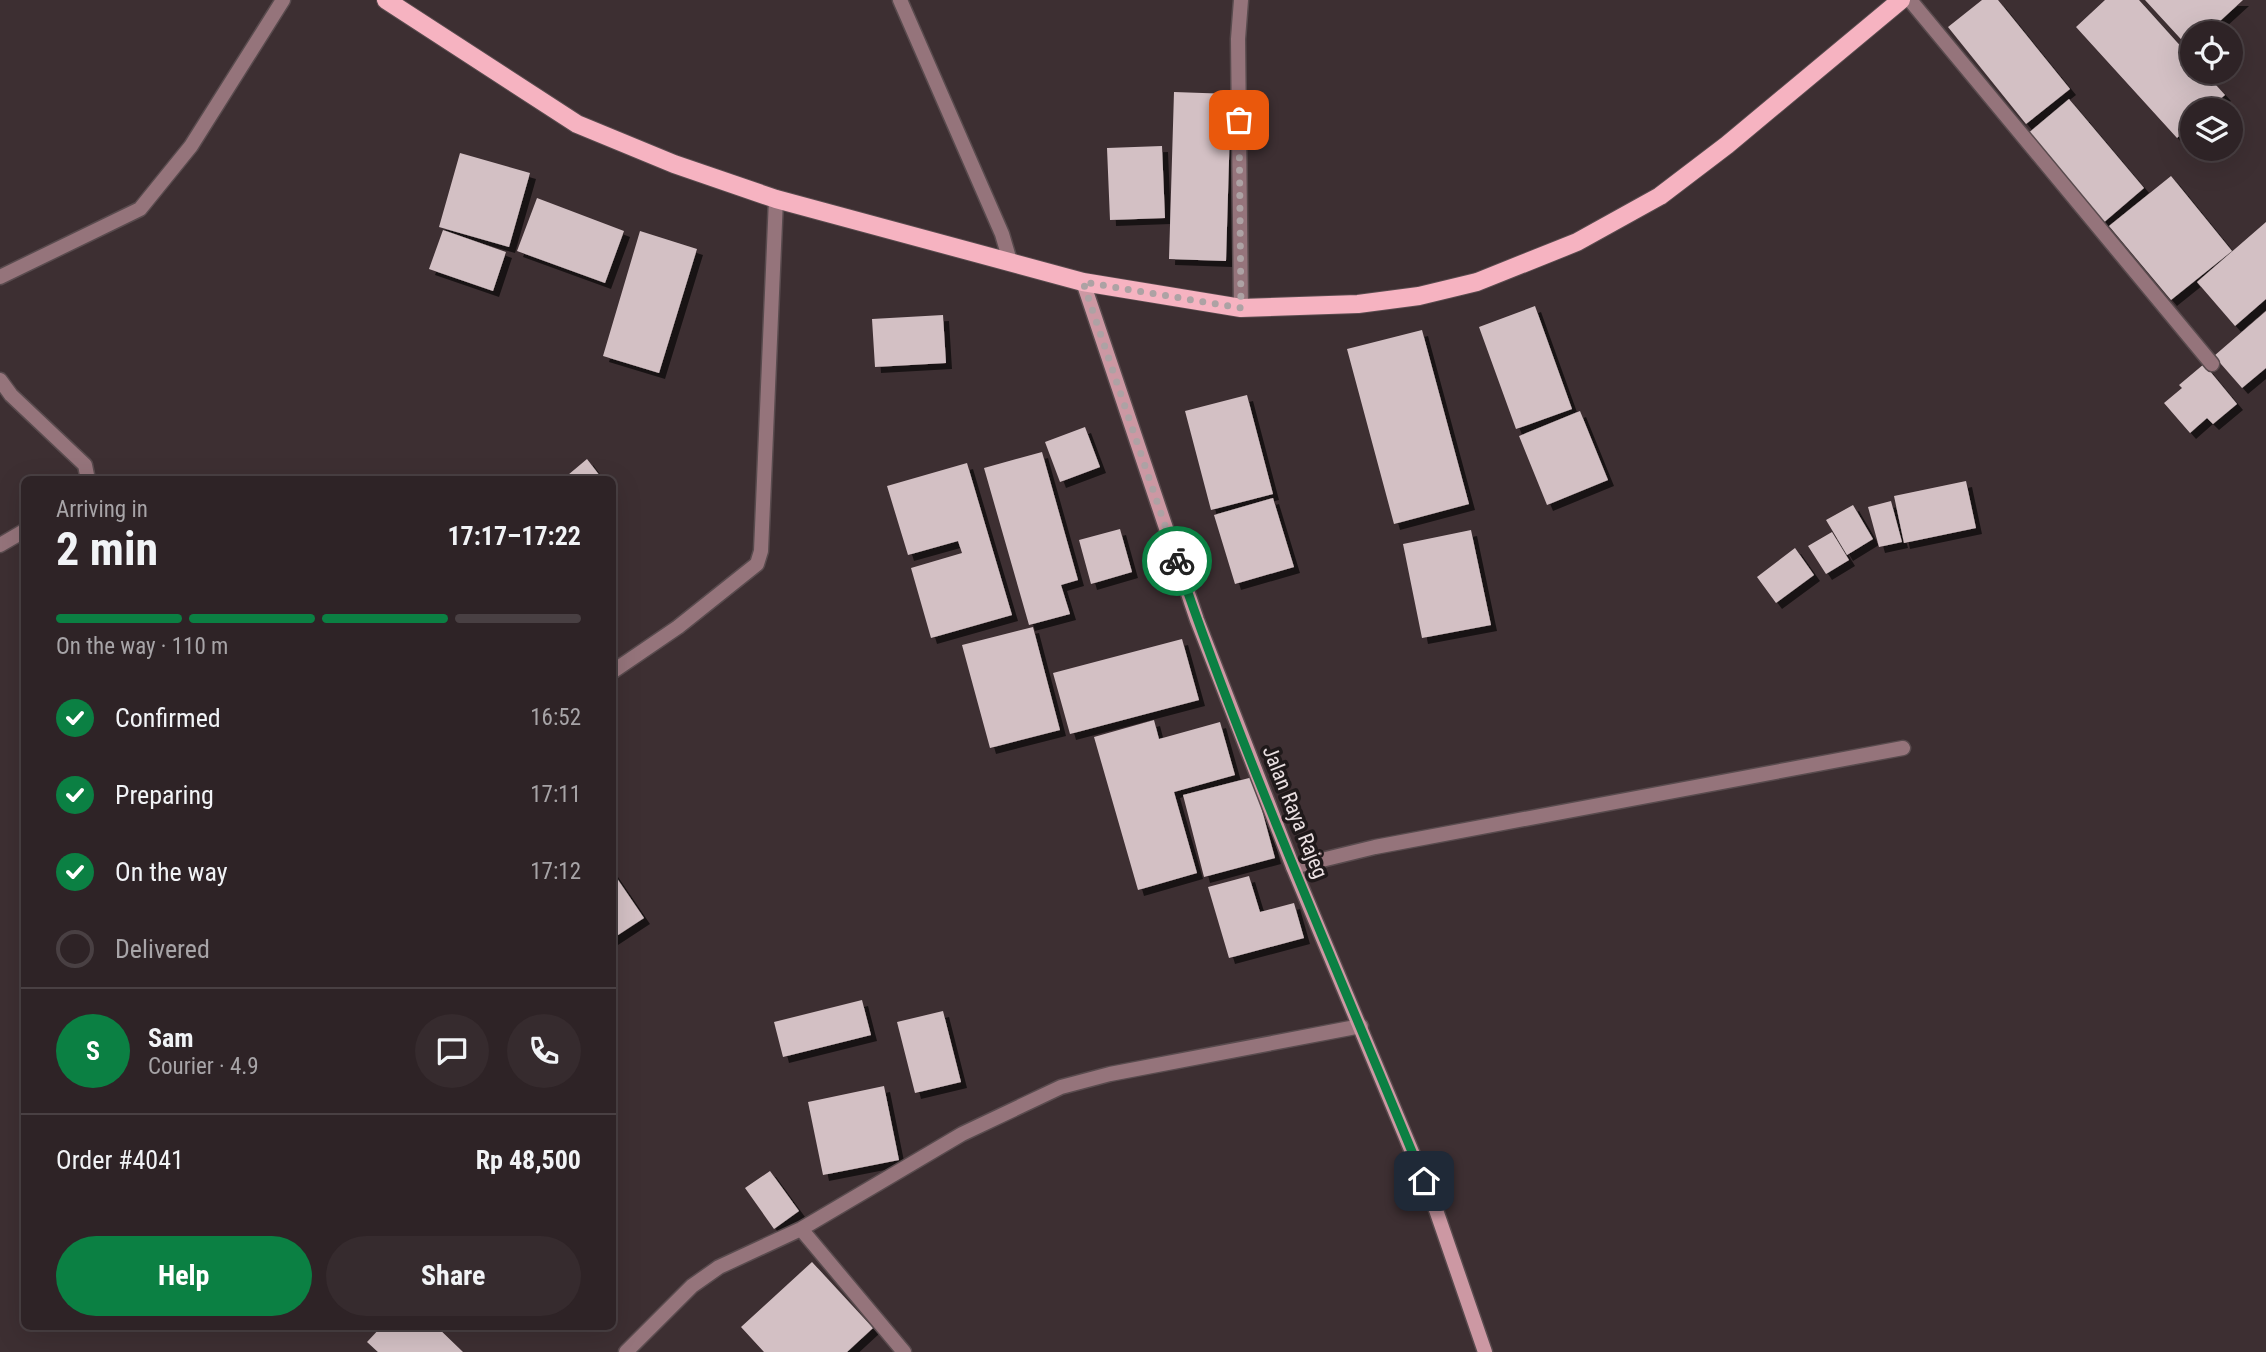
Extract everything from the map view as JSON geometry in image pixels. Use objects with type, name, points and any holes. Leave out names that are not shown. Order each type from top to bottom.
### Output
[{"type":"main road","points":[[386,0],[577,124],[674,164],[776,199],[1083,282],[1241,308],[1358,304],[1419,296],[1477,282],[1577,242],[1660,196],[1679,182],[1901,0]]},
{"type":"main road","name":"Jalan Raya Rajeg","points":[[1083,282],[1197,620],[1293,867],[1435,1207],[1485,1352]]},
{"type":"street","points":[[0,277],[141,209],[191,146],[283,0]]},
{"type":"street","points":[[900,0],[1002,234],[1010,261]]},
{"type":"street","points":[[1241,0],[1238,39],[1241,308]]},
{"type":"street","points":[[1910,0],[2213,364]]},
{"type":"street","points":[[616,670],[751,570],[761,551],[776,199]]},
{"type":"street","points":[[0,380],[11,395],[85,465],[87,476]]},
{"type":"street","points":[[0,545],[21,533]]},
{"type":"street","points":[[1293,867],[1375,847],[1903,748]]},
{"type":"street","points":[[626,1352],[692,1286],[719,1267],[801,1229],[962,1134],[1061,1087],[1110,1074],[1361,1026]]},
{"type":"street","points":[[801,1229],[904,1352]]},
{"type":"building","points":[[1982,0],[1998,0],[2070,89],[2026,124],[1948,27]]},
{"type":"building","points":[[2105,0],[2139,0],[2180,46],[2180,84],[2215,84],[2225,95],[2221,98],[2180,98],[2180,135],[2177,138],[2076,27]]},
{"type":"building","points":[[2145,0],[2243,0],[2220,21],[2180,21],[2180,38]]},
{"type":"building","points":[[1174,92],[1231,94],[1226,261],[1169,259]]},
{"type":"building","points":[[2069,99],[2144,188],[2102,224],[2026,135]]},
{"type":"building","points":[[1162,146],[1165,218],[1110,220],[1107,148]]},
{"type":"building","points":[[460,153],[530,173],[509,247],[439,227]]},
{"type":"building","points":[[2171,176],[2232,251],[2171,300],[2109,226]]},
{"type":"building","points":[[537,198],[624,231],[605,283],[517,251]]},
{"type":"building","points":[[2266,222],[2266,299],[2235,326],[2197,282]]},
{"type":"building","points":[[443,230],[506,252],[493,291],[429,269]]},
{"type":"building","points":[[640,231],[697,249],[659,373],[603,356]]},
{"type":"building","points":[[1535,306],[1572,409],[1516,429],[1479,327]]},
{"type":"building","points":[[2266,311],[2266,368],[2242,388],[2214,356]]},
{"type":"building","points":[[943,315],[946,363],[875,367],[872,319]]},
{"type":"building","points":[[1422,330],[1469,504],[1394,524],[1347,349]]},
{"type":"building","points":[[2204,364],[2237,404],[2213,424],[2207,418],[2190,433],[2164,403],[2182,388],[2179,385]]},
{"type":"building","points":[[1247,395],[1273,494],[1211,510],[1185,411]]},
{"type":"building","points":[[1580,411],[1608,480],[1547,505],[1519,436]]},
{"type":"building","points":[[1085,427],[1100,467],[1060,482],[1045,442]]},
{"type":"building","points":[[1042,452],[1078,580],[1061,585],[1070,614],[1029,625],[984,468]]},
{"type":"building","points":[[587,459],[600,476],[567,476]]},
{"type":"building","points":[[967,463],[1012,615],[931,638],[911,568],[962,553],[958,541],[908,555],[887,486]]},
{"type":"building","points":[[1966,481],[1976,528],[1904,543],[1894,496]]},
{"type":"building","points":[[1273,498],[1294,567],[1235,584],[1214,515]]},
{"type":"building","points":[[1891,501],[1902,542],[1879,547],[1868,507]]},
{"type":"building","points":[[1853,505],[1873,539],[1847,555],[1826,520]]},
{"type":"building","points":[[1120,529],[1132,572],[1091,584],[1079,540]]},
{"type":"building","points":[[1471,530],[1491,625],[1422,638],[1403,544]]},
{"type":"building","points":[[1832,532],[1849,560],[1826,574],[1808,546]]},
{"type":"building","points":[[1795,548],[1814,575],[1776,603],[1757,577]]},
{"type":"building","points":[[1033,627],[1060,730],[990,748],[962,645]]},
{"type":"building","points":[[1182,639],[1199,700],[1070,734],[1053,673]]},
{"type":"building","points":[[1154,720],[1159,739],[1220,722],[1235,775],[1174,792],[1197,873],[1138,890],[1094,737]]},
{"type":"building","points":[[1253,777],[1275,858],[1204,877],[1183,795]]},
{"type":"building","points":[[1249,876],[1260,912],[1294,903],[1304,938],[1229,958],[1208,887]]},
{"type":"building","points":[[616,877],[644,918],[616,936]]},
{"type":"building","points":[[862,1000],[871,1035],[783,1057],[774,1022]]},
{"type":"building","points":[[943,1011],[961,1082],[915,1093],[897,1022]]},
{"type":"building","points":[[884,1086],[899,1160],[823,1175],[808,1102]]},
{"type":"building","points":[[770,1171],[799,1211],[774,1229],[745,1188]]},
{"type":"building","points":[[812,1262],[873,1328],[847,1352],[764,1352],[741,1327]]},
{"type":"building","points":[[378,1330],[440,1330],[463,1352],[378,1352],[367,1342]]},
{"type":"way so far","points":[[1177,561],[1083,282],[1241,308],[1239,120]]},
{"type":"route","points":[[1177,561],[1197,620],[1293,867],[1424,1181]]}]
